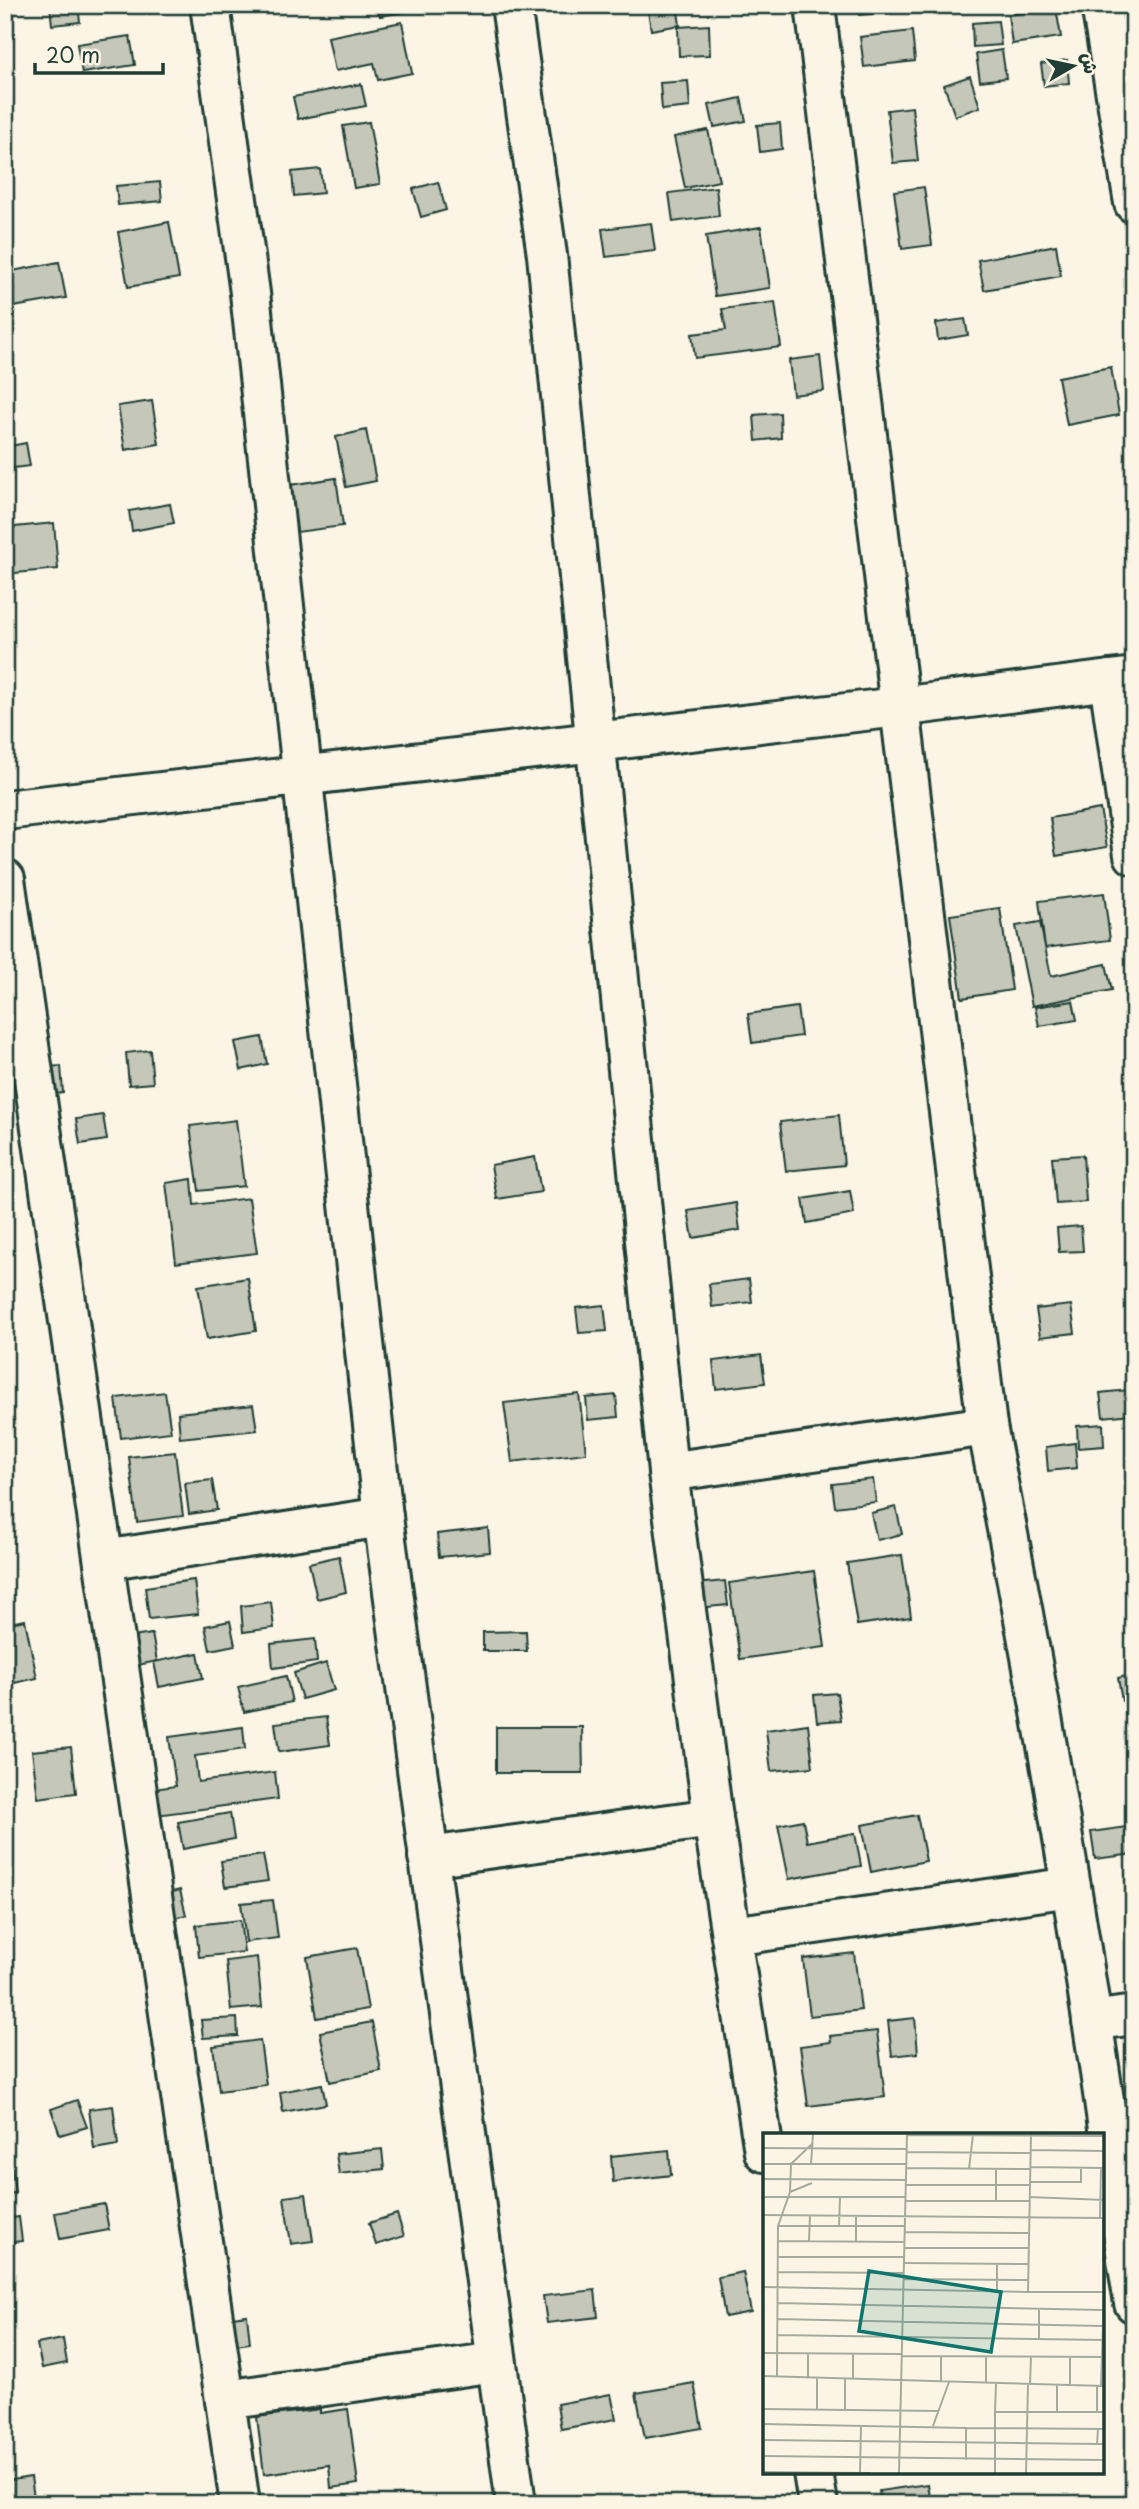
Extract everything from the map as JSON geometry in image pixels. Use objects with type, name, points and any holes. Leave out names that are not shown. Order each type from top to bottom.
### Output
[{"type":"street","points":[[210,5],[250,293],[383,1517],[516,2504]]},
{"type":"street","points":[[511,5],[547,256],[668,1472],[713,1818],[763,2139]]},
{"type":"street","points":[[815,5],[988,1426],[1025,1618],[1093,2021],[1103,2133]]},
{"type":"street","points":[[1101,5],[1134,203]]},
{"type":"street","points":[[5,810],[1122,679],[1134,855]]},
{"type":"street","points":[[5,879],[240,2504]]},
{"type":"street","points":[[668,1472],[988,1426]]},
{"type":"street","points":[[104,1560],[383,1517]]},
{"type":"street","points":[[428,1857],[713,1818]]},
{"type":"street","points":[[732,1936],[1070,1887]]},
{"type":"street","points":[[1093,2021],[1134,2015]]},
{"type":"street","points":[[1104,2146],[1114,2260],[1134,2303]]},
{"type":"street","points":[[225,2400],[496,2362]]},
{"type":"street","points":[[813,2474],[818,2504]]},
{"type":"building","points":[[50,5],[78,5],[80,22],[52,25]]},
{"type":"building","points":[[135,5],[169,5],[169,8],[136,12]]},
{"type":"building","points":[[378,5],[426,5],[427,8],[380,16]]},
{"type":"building","points":[[647,5],[677,5],[680,25],[651,30]]},
{"type":"building","points":[[858,5],[891,5],[891,12],[859,15]]},
{"type":"building","points":[[1120,5],[1134,5],[1134,25],[1122,26]]},
{"type":"building","points":[[1056,8],[1061,37],[1012,44],[1008,15]]},
{"type":"building","points":[[998,21],[1001,45],[973,47],[972,23]]},
{"type":"building","points":[[402,22],[412,73],[378,80],[374,63],[335,71],[328,37]]},
{"type":"building","points":[[709,25],[710,55],[679,56],[678,27]]},
{"type":"building","points":[[912,31],[915,61],[864,67],[860,37]]},
{"type":"building","points":[[130,36],[135,65],[82,73],[77,44]]},
{"type":"building","points":[[1002,50],[1006,78],[980,81],[976,54]]},
{"type":"building","points":[[1067,60],[1069,83],[1044,86],[1041,64]]},
{"type":"building","points":[[970,76],[980,107],[955,116],[944,85]]},
{"type":"building","points":[[688,81],[690,107],[662,110],[660,83]]},
{"type":"building","points":[[361,84],[366,106],[298,119],[293,97]]},
{"type":"building","points":[[741,98],[746,121],[714,127],[709,105]]},
{"type":"building","points":[[912,107],[918,161],[893,163],[887,110]]},
{"type":"building","points":[[369,122],[380,184],[354,188],[343,126]]},
{"type":"building","points":[[780,123],[782,149],[760,152],[757,125]]},
{"type":"building","points":[[708,130],[719,181],[685,188],[674,137]]},
{"type":"building","points":[[320,169],[323,193],[294,196],[292,172]]},
{"type":"building","points":[[160,182],[162,201],[118,205],[116,186]]},
{"type":"building","points":[[438,182],[446,210],[421,217],[413,189]]},
{"type":"building","points":[[716,187],[719,216],[673,222],[669,193]]},
{"type":"building","points":[[924,187],[932,245],[902,249],[894,191]]},
{"type":"building","points":[[169,222],[179,278],[128,287],[118,232]]},
{"type":"building","points":[[651,223],[655,251],[606,257],[602,229]]},
{"type":"building","points":[[761,227],[770,288],[715,296],[706,236]]},
{"type":"building","points":[[1056,245],[1061,276],[984,290],[978,260]]},
{"type":"building","points":[[59,262],[66,298],[13,307],[7,272]]},
{"type":"building","points":[[775,302],[781,347],[695,358],[692,334],[726,330],[722,309]]},
{"type":"building","points":[[965,319],[968,335],[938,340],[936,323]]},
{"type":"building","points":[[820,356],[824,391],[793,395],[789,360]]},
{"type":"building","points":[[1111,367],[1119,415],[1067,425],[1058,377]]},
{"type":"building","points":[[152,401],[159,444],[125,450],[118,406]]},
{"type":"building","points":[[780,413],[781,438],[756,441],[754,415]]},
{"type":"building","points":[[366,430],[376,481],[346,487],[336,437]]},
{"type":"building","points":[[26,443],[30,466],[5,469],[5,447]]},
{"type":"building","points":[[336,478],[343,526],[297,532],[290,485]]},
{"type":"building","points":[[170,504],[174,523],[132,531],[129,511]]},
{"type":"building","points":[[54,523],[58,569],[5,574],[5,528]]},
{"type":"building","points":[[1100,809],[1107,847],[1056,856],[1050,818]]},
{"type":"building","points":[[1104,893],[1110,940],[1045,948],[1039,901]]},
{"type":"building","points":[[1000,908],[1012,990],[962,998],[950,915]]},
{"type":"building","points":[[1040,922],[1051,976],[1106,964],[1112,990],[1032,1006],[1016,926]]},
{"type":"building","points":[[1073,1001],[1077,1020],[1039,1026],[1035,1007]]},
{"type":"building","points":[[797,1007],[801,1036],[752,1043],[748,1014]]},
{"type":"building","points":[[262,1037],[267,1064],[241,1070],[235,1042]]},
{"type":"building","points":[[150,1050],[153,1083],[129,1085],[126,1053]]},
{"type":"building","points":[[61,1066],[63,1093],[38,1096],[35,1068]]},
{"type":"building","points":[[103,1115],[107,1140],[80,1144],[76,1119]]},
{"type":"building","points":[[839,1115],[844,1165],[786,1171],[780,1122]]},
{"type":"building","points":[[236,1120],[244,1186],[199,1191],[190,1126]]},
{"type":"building","points":[[1083,1155],[1086,1202],[1056,1204],[1052,1157]]},
{"type":"building","points":[[535,1157],[541,1192],[497,1199],[491,1165]]},
{"type":"building","points":[[192,1179],[194,1205],[249,1198],[257,1253],[176,1263],[166,1183]]},
{"type":"building","points":[[850,1191],[854,1214],[807,1223],[803,1199]]},
{"type":"building","points":[[736,1203],[740,1230],[693,1238],[688,1211]]},
{"type":"building","points":[[1081,1226],[1083,1251],[1059,1252],[1057,1228]]},
{"type":"building","points":[[248,1278],[256,1331],[207,1339],[198,1286]]},
{"type":"building","points":[[749,1279],[752,1302],[712,1307],[709,1284]]},
{"type":"building","points":[[1134,1299],[1134,1344],[1126,1300]]},
{"type":"building","points":[[604,1305],[607,1331],[579,1333],[576,1308]]},
{"type":"building","points":[[1071,1305],[1075,1333],[1040,1337],[1036,1309]]},
{"type":"building","points":[[761,1355],[765,1383],[716,1389],[713,1361]]},
{"type":"building","points":[[1128,1390],[1131,1414],[1103,1417],[1100,1393]]},
{"type":"building","points":[[165,1392],[171,1432],[121,1438],[116,1398]]},
{"type":"building","points":[[579,1394],[586,1453],[512,1462],[504,1403]]},
{"type":"building","points":[[616,1395],[618,1417],[588,1420],[586,1398]]},
{"type":"building","points":[[253,1405],[257,1430],[180,1438],[178,1413]]},
{"type":"building","points":[[1103,1424],[1104,1446],[1078,1448],[1077,1426]]},
{"type":"building","points":[[1075,1443],[1077,1468],[1048,1471],[1046,1447]]},
{"type":"building","points":[[175,1452],[183,1516],[137,1522],[129,1457]]},
{"type":"building","points":[[873,1479],[876,1502],[835,1507],[832,1484]]},
{"type":"building","points":[[212,1480],[217,1510],[189,1514],[185,1483]]},
{"type":"building","points":[[896,1507],[902,1534],[877,1540],[871,1513]]},
{"type":"building","points":[[488,1528],[490,1552],[439,1557],[437,1534]]},
{"type":"building","points":[[902,1555],[911,1617],[857,1625],[847,1563]]},
{"type":"building","points":[[339,1556],[346,1592],[317,1599],[309,1563]]},
{"type":"building","points":[[814,1571],[825,1647],[740,1659],[729,1583]]},
{"type":"building","points":[[194,1580],[198,1614],[149,1619],[145,1587]]},
{"type":"building","points":[[725,1581],[728,1605],[698,1608],[695,1584]]},
{"type":"building","points":[[271,1602],[274,1628],[243,1632],[241,1606]]},
{"type":"building","points":[[25,1620],[37,1678],[5,1685],[5,1624]]},
{"type":"building","points":[[230,1621],[235,1645],[210,1650],[205,1626]]},
{"type":"building","points":[[526,1631],[527,1651],[483,1651],[483,1632]]},
{"type":"building","points":[[152,1634],[157,1661],[119,1669],[114,1640]]},
{"type":"building","points":[[315,1639],[317,1662],[273,1668],[271,1644]]},
{"type":"building","points":[[198,1653],[203,1678],[159,1687],[154,1662]]},
{"type":"building","points":[[326,1663],[334,1690],[302,1699],[294,1673]]},
{"type":"building","points":[[1134,1674],[1134,1698],[1122,1701],[1118,1678]]},
{"type":"building","points":[[286,1676],[292,1702],[244,1712],[238,1687]]},
{"type":"building","points":[[837,1693],[841,1720],[817,1722],[814,1695]]},
{"type":"building","points":[[326,1717],[330,1745],[279,1752],[275,1723]]},
{"type":"building","points":[[808,1724],[813,1767],[771,1771],[766,1730]]},
{"type":"building","points":[[243,1727],[245,1749],[195,1756],[198,1782],[275,1772],[278,1799],[126,1819],[123,1793],[176,1786],[169,1737]]},
{"type":"building","points":[[496,1727],[582,1727],[583,1773],[496,1773]]},
{"type":"building","points":[[71,1747],[76,1793],[38,1798],[32,1751]]},
{"type":"building","points":[[230,1813],[234,1839],[183,1849],[178,1822]]},
{"type":"building","points":[[917,1815],[926,1861],[871,1872],[862,1825]]},
{"type":"building","points":[[803,1820],[807,1842],[855,1833],[861,1866],[789,1879],[778,1825]]},
{"type":"building","points":[[1134,1826],[1134,1854],[1095,1859],[1091,1832]]},
{"type":"building","points":[[263,1855],[268,1881],[225,1887],[221,1861]]},
{"type":"building","points":[[180,1890],[186,1915],[160,1921],[154,1897]]},
{"type":"building","points":[[273,1900],[278,1938],[246,1942],[241,1903]]},
{"type":"building","points":[[240,1920],[244,1952],[199,1957],[196,1925]]},
{"type":"building","points":[[357,1948],[368,2009],[317,2018],[307,1957]]},
{"type":"building","points":[[854,1953],[861,2010],[810,2016],[803,1959]]},
{"type":"building","points":[[257,1957],[262,2007],[231,2010],[226,1961]]},
{"type":"building","points":[[237,2018],[238,2036],[203,2038],[201,2020]]},
{"type":"building","points":[[915,2018],[918,2053],[892,2056],[888,2021]]},
{"type":"building","points":[[372,2022],[381,2071],[330,2082],[320,2032]]},
{"type":"building","points":[[877,2031],[885,2097],[808,2106],[800,2046],[831,2042],[830,2036]]},
{"type":"building","points":[[260,2040],[266,2085],[219,2091],[213,2046]]},
{"type":"building","points":[[322,2084],[326,2104],[283,2112],[280,2092]]},
{"type":"building","points":[[77,2100],[87,2127],[60,2135],[51,2109]]},
{"type":"building","points":[[113,2106],[118,2145],[94,2149],[89,2109]]},
{"type":"building","points":[[382,2149],[384,2169],[339,2174],[336,2154]]},
{"type":"building","points":[[669,2150],[671,2175],[613,2182],[611,2156]]},
{"type":"building","points":[[12,2167],[15,2193],[5,2195],[5,2168]]},
{"type":"building","points":[[306,2194],[313,2241],[291,2244],[284,2197]]},
{"type":"building","points":[[104,2204],[109,2230],[60,2239],[55,2213]]},
{"type":"building","points":[[397,2214],[404,2236],[376,2245],[369,2223]]},
{"type":"building","points":[[19,2217],[22,2241],[5,2243],[5,2219]]},
{"type":"building","points":[[743,2272],[751,2312],[725,2317],[718,2277]]},
{"type":"building","points":[[595,2290],[598,2317],[547,2323],[543,2296]]},
{"type":"building","points":[[247,2315],[250,2343],[221,2347],[218,2319]]},
{"type":"building","points":[[63,2339],[67,2363],[42,2368],[37,2344]]},
{"type":"building","points":[[694,2383],[702,2428],[645,2438],[636,2393]]},
{"type":"building","points":[[611,2394],[616,2419],[561,2429],[557,2404]]},
{"type":"building","points":[[320,2409],[320,2413],[348,2409],[358,2484],[331,2488],[329,2465],[264,2474],[257,2417]]},
{"type":"building","points":[[31,2477],[35,2504],[5,2504],[5,2481]]},
{"type":"building","points":[[928,2484],[931,2504],[881,2504],[879,2491]]}]
